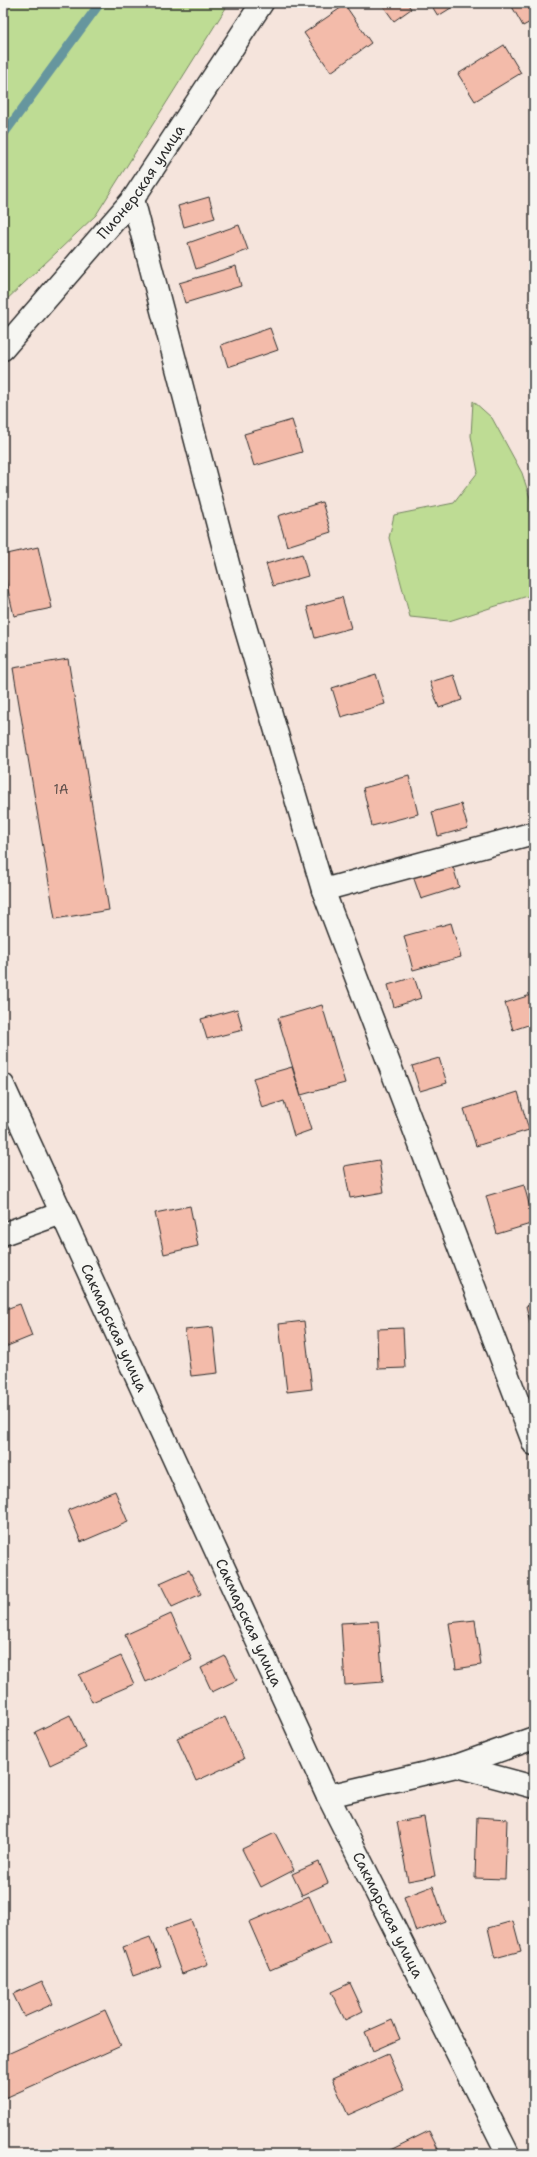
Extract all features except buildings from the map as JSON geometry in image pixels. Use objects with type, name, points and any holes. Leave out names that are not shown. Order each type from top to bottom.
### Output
[{"type":"street","name":"Пионерская улица","points":[[3,349],[134,199],[262,3]]},
{"type":"street","points":[[134,199],[239,606],[323,890],[534,1444]]},
{"type":"street","points":[[323,890],[534,833]]},
{"type":"street","name":"Сакмарская улица","points":[[3,1085],[328,1796],[508,2154]]},
{"type":"street","points":[[3,1234],[62,1213]]},
{"type":"street","points":[[328,1796],[456,1766],[534,1738]]},
{"type":"street","points":[[456,1766],[534,1788]]},
{"type":"green space","points":[[3,3],[229,3],[96,215],[3,303]]},
{"type":"green space","points":[[473,401],[492,418],[522,473],[534,510],[534,594],[449,621],[410,617],[389,538],[394,515],[454,503],[478,472],[471,436]]},
{"type":"waterway","points":[[3,135],[100,3]]}]
